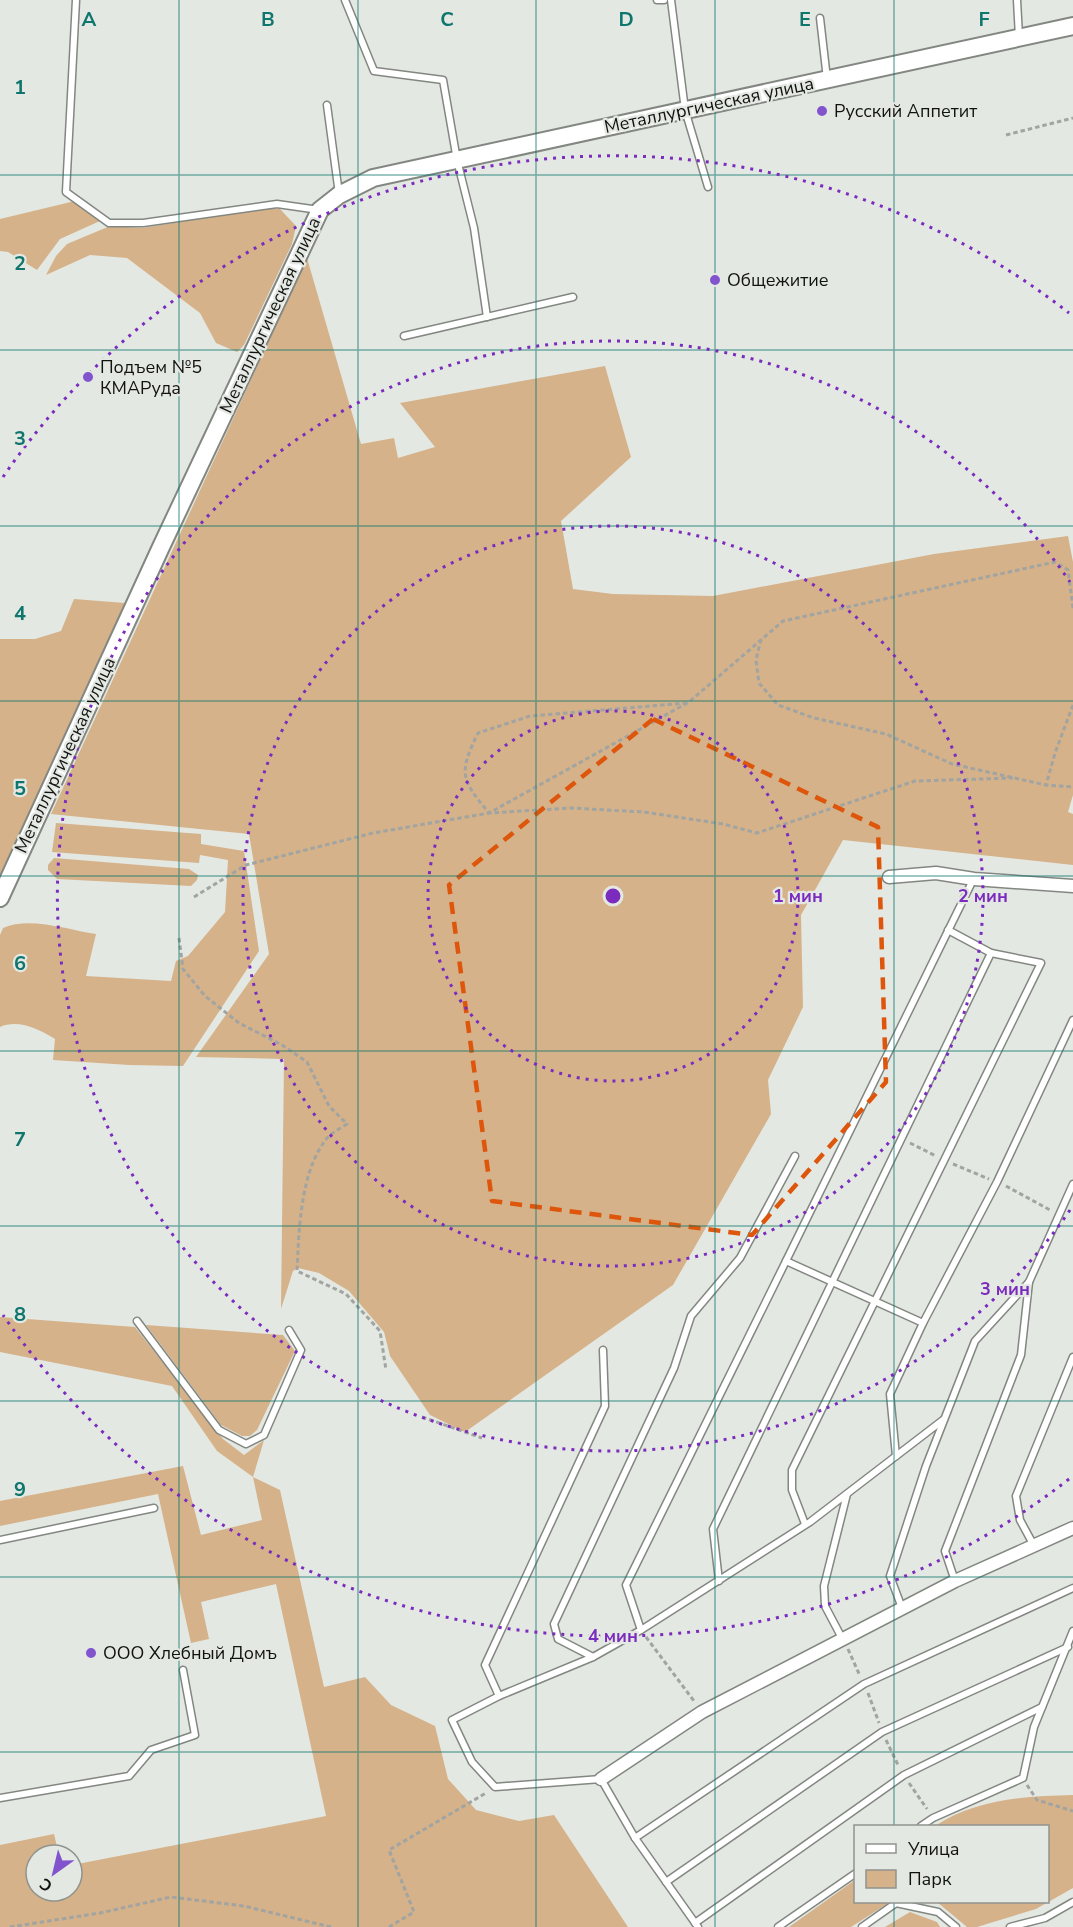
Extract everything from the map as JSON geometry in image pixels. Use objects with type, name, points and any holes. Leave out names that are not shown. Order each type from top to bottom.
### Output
[{"type":"street","name":"Металлургическая улица","points":[[0,898],[160,547],[320,210],[339,195],[373,178],[1073,26]]},
{"type":"street","points":[[889,877],[936,873],[974,879],[1073,886]]},
{"type":"street","points":[[601,1779],[702,1712],[955,1581],[1073,1528]]},
{"type":"lane","points":[[76,0],[66,192],[74,200],[109,223],[143,223],[277,204],[320,210]]},
{"type":"lane","points":[[345,0],[374,71],[443,80],[457,160],[474,228],[487,317]]},
{"type":"lane","points":[[657,0],[664,0]]},
{"type":"lane","points":[[671,0],[686,110],[708,187]]},
{"type":"lane","points":[[1017,0],[1019,38]]},
{"type":"lane","points":[[820,18],[827,80]]},
{"type":"lane","points":[[327,105],[339,195]]},
{"type":"lane","points":[[404,336],[573,297]]},
{"type":"lane","points":[[641,1630],[626,1585],[974,879]]},
{"type":"lane","points":[[805,1524],[792,1490],[792,1470],[1041,963],[991,953],[948,930]]},
{"type":"lane","points":[[719,1581],[713,1529],[991,953]]},
{"type":"lane","points":[[896,1456],[890,1394],[923,1323],[997,1182],[1073,1020]]},
{"type":"lane","points":[[593,1657],[558,1639],[554,1624],[674,1368],[691,1316],[740,1258],[795,1156]]},
{"type":"lane","points":[[955,1581],[945,1551],[1021,1355],[1029,1282],[1073,1184]]},
{"type":"lane","points":[[786,1261],[923,1323]]},
{"type":"lane","points":[[902,1608],[890,1576],[943,1420],[975,1341],[1029,1282]]},
{"type":"lane","points":[[137,1321],[219,1430],[246,1444],[264,1435],[301,1350],[289,1330]]},
{"type":"lane","points":[[499,1696],[485,1665],[605,1406],[603,1350]]},
{"type":"lane","points":[[1033,1544],[1020,1520],[1016,1496],[1073,1357]]},
{"type":"lane","points":[[943,1420],[805,1524],[641,1630],[593,1657],[499,1696],[452,1720],[472,1762],[495,1787],[601,1779],[634,1838],[696,1925],[903,1775],[1042,1707]]},
{"type":"lane","points":[[843,1640],[825,1606],[824,1586],[847,1494]]},
{"type":"lane","points":[[0,1540],[154,1508]]},
{"type":"lane","points":[[634,1838],[864,1684],[1073,1588]]},
{"type":"lane","points":[[924,1825],[933,1818],[1023,1778],[1034,1727],[1073,1631]]},
{"type":"lane","points":[[666,1882],[882,1732],[1068,1647]]},
{"type":"lane","points":[[0,1798],[129,1776],[151,1750],[195,1735],[183,1670]]},
{"type":"lane","points":[[778,1927],[854,1874]]},
{"type":"lane","points":[[1010,1927],[1045,1918],[1073,1902]]},
{"type":"lane","points":[[862,1927],[896,1903],[938,1912],[956,1927]]},
{"type":"path","points":[[1006,135],[1073,118]]},
{"type":"path","points":[[489,813],[689,702],[783,621],[1055,562],[1068,570],[1073,608]]},
{"type":"path","points":[[761,639],[756,660],[759,683],[778,705],[814,718],[886,734],[952,764],[1047,785],[1073,787]]},
{"type":"path","points":[[489,813],[466,785],[465,761],[478,733],[530,716],[689,702]]},
{"type":"path","points":[[1047,785],[1055,753],[1073,705]]},
{"type":"path","points":[[194,897],[246,865],[373,833],[489,813],[571,808],[644,812],[723,824],[757,833],[915,781],[1014,778]]},
{"type":"path","points":[[179,938],[183,969],[206,996],[239,1023],[282,1045],[307,1062],[329,1106],[347,1124],[329,1136],[312,1165],[299,1225],[297,1271],[346,1294],[380,1331],[386,1371]]},
{"type":"path","points":[[997,1182],[1058,1215]]},
{"type":"path","points":[[422,1417],[482,1438]]},
{"type":"path","points":[[641,1630],[702,1712]]},
{"type":"path","points":[[1023,1778],[1037,1800],[1073,1811]]},
{"type":"path","points":[[389,1927],[414,1912],[389,1850],[495,1787]]},
{"type":"path","points":[[10,1927],[100,1913],[171,1897],[244,1906],[331,1927]]},
{"type":"highlighted area","points":[[653,719],[878,827],[886,1082],[752,1235],[492,1201],[449,885]]},
{"type":"green space","points":[[79,200],[100,221],[60,239],[37,270],[8,252],[0,251],[0,219]]},
{"type":"green space","points":[[267,208],[280,209],[296,226],[292,244],[244,345],[237,352],[216,343],[200,313],[127,258],[90,255],[46,275],[56,256],[67,244],[110,226],[142,228]]},
{"type":"green space","points":[[307,258],[361,444],[394,438],[398,458],[435,447],[400,403],[605,366],[631,457],[561,521],[573,589],[613,594],[713,596],[934,554],[1068,536],[1073,562],[1073,795],[1068,812],[1073,814],[1073,865],[843,840],[801,915],[803,1007],[768,1080],[771,1114],[673,1285],[465,1432],[430,1415],[390,1356],[384,1332],[349,1291],[319,1273],[298,1268],[293,1271],[281,1309],[284,1059],[196,1057],[269,954],[249,834],[51,814]]},
{"type":"green space","points":[[74,599],[125,603],[0,880],[0,639],[35,639],[61,631]]},
{"type":"green space","points":[[56,823],[201,834],[201,844],[244,851],[259,951],[183,1066],[53,1060],[55,1039],[21,1025],[0,1027],[0,935],[3,928],[25,923],[96,934],[86,976],[171,981],[176,961],[188,956],[225,912],[228,860],[200,855],[199,863],[52,852]]},
{"type":"green space","points":[[54,858],[189,869],[198,875],[197,880],[191,886],[57,879],[48,870],[48,865]]},
{"type":"green space","points":[[0,1317],[135,1327],[223,1439],[244,1455],[264,1440],[253,1477],[217,1451],[172,1386],[0,1352]]},
{"type":"green space","points":[[146,1325],[283,1335],[295,1351],[257,1430],[250,1436],[242,1436],[221,1425]]},
{"type":"green space","points":[[183,1466],[201,1535],[262,1520],[253,1477],[280,1490],[324,1687],[365,1677],[391,1705],[435,1726],[448,1779],[476,1810],[519,1821],[554,1815],[628,1927],[0,1927],[0,1845],[54,1834],[56,1843],[24,1843],[24,1903],[84,1903],[84,1863],[326,1816],[276,1584],[201,1602],[209,1639],[191,1643],[158,1494],[0,1526],[0,1501]]},
{"type":"green space","points":[[1073,1795],[1073,1888],[1049,1902],[1049,1825],[937,1825],[967,1810],[984,1805],[1037,1796]]},
{"type":"green space","points":[[854,1881],[854,1903],[888,1903],[851,1927],[789,1927]]},
{"type":"green space","points":[[938,1903],[1047,1903],[1036,1909],[977,1927],[967,1927]]},
{"type":"green space","points":[[910,1912],[937,1922],[940,1927],[885,1927]]},
{"type":"place","name":"Русский Аппетит","points":[[822,111]]},
{"type":"place","name":"Общежитие","points":[[715,280]]},
{"type":"place","name":"Подъем №5 КМАРуда","points":[[88,377]]},
{"type":"place","name":"ООО Хлебный Домъ","points":[[91,1653]]}]
